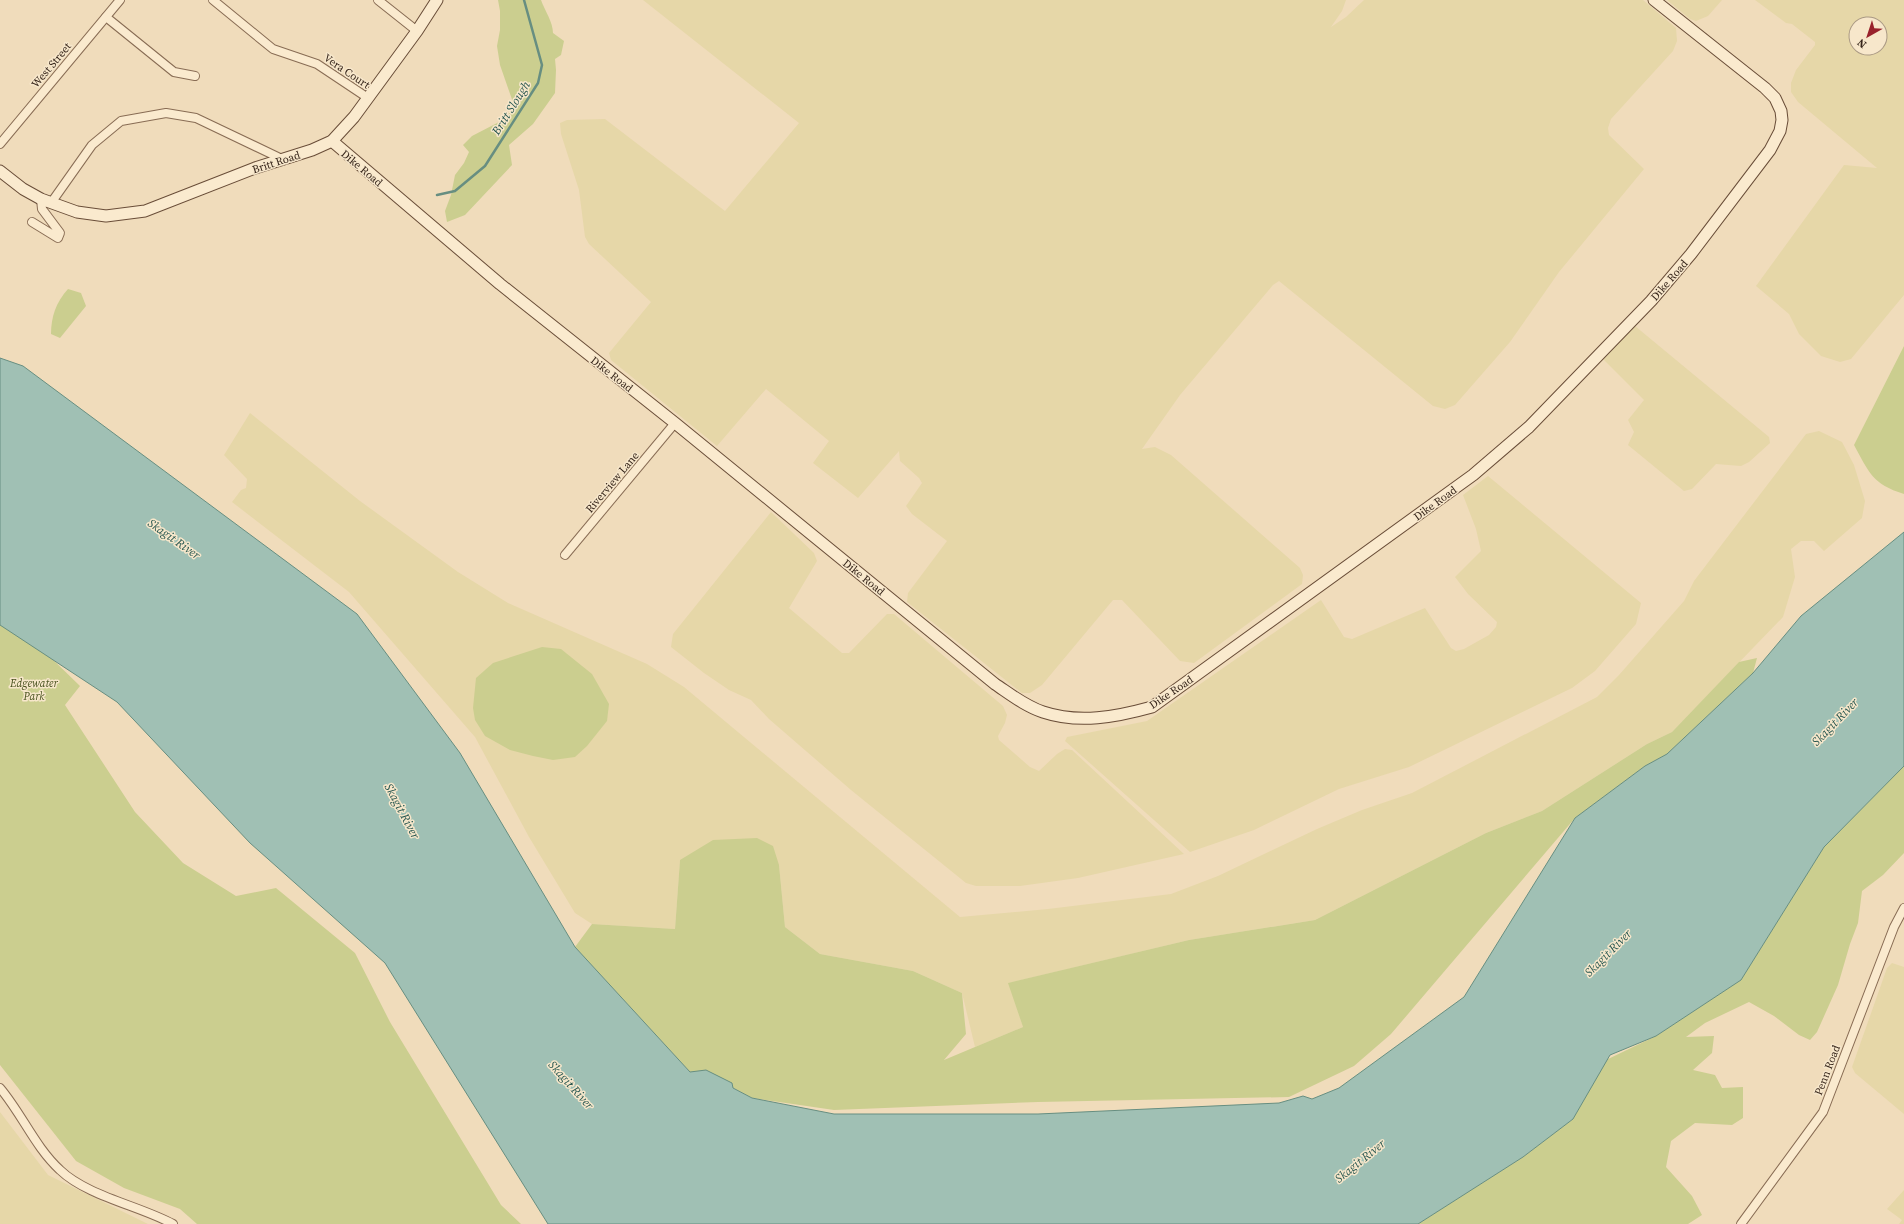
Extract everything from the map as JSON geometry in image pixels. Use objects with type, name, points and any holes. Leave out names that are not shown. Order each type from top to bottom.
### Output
[{"type":"street","name":"West Street","points":[[0,144],[120,0]]},
{"type":"street","name":"Vera Court","points":[[213,0],[273,49],[317,64],[368,98]]},
{"type":"street","points":[[378,0],[417,31]]},
{"type":"street","name":"Britt Road","points":[[0,171],[23,189],[46,201],[77,212],[106,216],[145,211],[332,141],[354,117],[417,31],[437,0]]},
{"type":"street","name":"Dike Road","points":[[332,141],[500,284],[995,684],[1020,701],[1042,712],[1074,719],[1109,718],[1152,707],[1473,475],[1514,441],[1651,301],[1691,255],[1770,150],[1780,131],[1782,120],[1781,111],[1775,98],[1755,80],[1654,0]]},
{"type":"street","points":[[106,18],[174,72],[195,76]]},
{"type":"street","points":[[32,222],[58,238],[60,233],[42,209],[46,201],[92,144],[121,121],[166,113],[196,118],[282,159]]},
{"type":"street","name":"Riverview Lane","points":[[565,555],[675,424]]},
{"type":"street","name":"Penn Road","points":[[1741,1224],[1823,1112],[1894,927],[1904,908]]},
{"type":"street","points":[[0,1088],[14,1105],[39,1144],[60,1170],[86,1188],[173,1224]]},
{"type":"shaded area","points":[[643,0],[1346,0],[1342,11],[1331,27],[1346,17],[1364,0],[1643,0],[1676,28],[1677,41],[1673,51],[1611,119],[1608,128],[1609,135],[1644,169],[1559,272],[1510,342],[1455,405],[1445,409],[1433,406],[1279,281],[1273,285],[1180,395],[1142,449],[1155,447],[1171,455],[1300,568],[1303,575],[1302,584],[1194,663],[1180,661],[1122,600],[1113,600],[1042,685],[1030,693],[1022,693],[907,602],[908,593],[947,541],[912,514],[906,506],[922,483],[919,478],[900,461],[899,451],[858,498],[813,463],[829,441],[766,389],[717,446],[611,360],[609,353],[651,302],[589,244],[585,237],[579,190],[561,134],[560,123],[567,120],[605,119],[725,211],[799,123]]},
{"type":"shaded area","points":[[1667,0],[1722,0],[1708,16],[1696,21],[1690,19]]},
{"type":"shaded area","points":[[1755,0],[1904,0],[1904,295],[1851,359],[1840,362],[1821,356],[1799,334],[1789,314],[1756,286],[1844,165],[1877,168],[1798,102],[1791,92],[1791,83],[1796,70],[1815,45],[1815,42],[1792,24],[1786,23]]},
{"type":"shaded area","points":[[1635,326],[1769,437],[1770,443],[1749,462],[1741,466],[1716,464],[1692,489],[1684,491],[1628,445],[1634,432],[1628,420],[1644,400],[1603,359]]},
{"type":"shaded area","points":[[250,413],[360,501],[458,572],[508,603],[647,664],[684,687],[960,917],[1048,909],[1171,894],[1218,876],[1317,829],[1362,810],[1412,793],[1597,697],[1619,675],[1684,601],[1694,581],[1806,434],[1819,431],[1842,442],[1854,465],[1865,501],[1862,518],[1824,551],[1814,541],[1801,541],[1791,549],[1795,577],[1783,617],[1672,732],[1647,744],[1542,811],[1486,833],[1315,920],[1189,940],[1009,983],[1023,1027],[975,1047],[962,993],[913,971],[820,954],[785,927],[779,865],[680,860],[675,929],[592,924],[575,913],[529,837],[475,737],[349,592],[232,502],[241,490],[246,488],[247,479],[224,455]]},
{"type":"shaded area","points":[[1488,476],[1641,603],[1636,624],[1595,671],[1572,688],[1409,767],[1339,789],[1254,830],[1190,852],[1065,741],[1067,737],[1147,721],[1321,600],[1344,637],[1352,639],[1425,608],[1451,648],[1456,651],[1464,649],[1489,635],[1496,627],[1497,622],[1468,594],[1455,577],[1481,551],[1476,529],[1463,495]]},
{"type":"shaded area","points":[[771,512],[814,553],[817,561],[789,608],[842,653],[849,653],[887,614],[894,614],[1003,706],[1007,715],[1005,723],[998,736],[999,740],[1030,767],[1039,771],[1057,754],[1065,749],[1072,750],[1184,854],[1078,878],[1020,886],[976,886],[966,883],[851,790],[769,719],[751,700],[729,690],[704,673],[671,647],[673,634]]},
{"type":"shaded area","points":[[1892,963],[1904,967],[1904,1114],[1855,1073],[1852,1067],[1887,968]]},
{"type":"shaded area","points":[[0,1112],[48,1175],[148,1224],[0,1224]]},
{"type":"shaded area","points":[[1904,1190],[1904,1224],[1899,1224],[1902,1220],[1887,1209]]},
{"type":"green space","points":[[498,0],[541,0],[553,29],[553,33],[564,41],[561,55],[555,59],[555,93],[533,124],[509,145],[512,165],[465,215],[447,222],[445,211],[451,195],[455,175],[464,163],[469,152],[463,145],[472,136],[501,121],[515,108],[500,65],[497,46],[500,30],[500,11]]},
{"type":"green space","points":[[68,289],[81,293],[86,306],[60,338],[51,334],[52,322],[57,304]]},
{"type":"green space","points":[[1904,346],[1904,494],[1885,486],[1878,481],[1868,470],[1854,445]]},
{"type":"green space","name":"Edgewater Park","points":[[0,624],[41,648],[80,686],[65,705],[135,812],[183,863],[236,896],[276,888],[355,953],[390,1022],[501,1205],[521,1224],[197,1224],[180,1209],[124,1188],[76,1161],[0,1065]]},
{"type":"green space","points":[[542,647],[561,649],[592,674],[609,704],[607,721],[587,746],[575,757],[553,760],[510,750],[485,736],[475,720],[473,708],[476,678],[493,663]]},
{"type":"green space","points":[[1757,658],[1753,673],[1667,754],[1645,766],[1575,818],[1391,1034],[1354,1066],[1289,1097],[1038,1102],[834,1110],[752,1098],[733,1088],[690,1072],[575,947],[592,924],[675,929],[680,860],[713,840],[757,838],[773,846],[779,865],[785,927],[820,954],[913,971],[962,993],[966,1034],[944,1060],[1023,1027],[1008,983],[1189,940],[1315,920],[1486,833],[1542,811],[1647,744],[1672,732],[1739,662]]},
{"type":"green space","points":[[1904,766],[1904,853],[1883,875],[1862,891],[1858,923],[1838,985],[1817,1032],[1810,1040],[1799,1035],[1774,1016],[1749,1002],[1705,1023],[1686,1037],[1714,1036],[1712,1053],[1693,1070],[1715,1075],[1722,1088],[1743,1087],[1743,1118],[1732,1125],[1695,1123],[1671,1141],[1666,1167],[1692,1196],[1702,1215],[1688,1224],[1418,1224],[1523,1157],[1573,1119],[1606,1060],[1656,1036],[1741,980],[1824,847]]},
{"type":"water","name":"Skagit River","points":[[0,358],[23,366],[357,614],[460,753],[575,947],[690,1072],[706,1070],[732,1083],[733,1088],[752,1098],[834,1114],[1038,1114],[1279,1103],[1303,1096],[1312,1099],[1339,1088],[1464,997],[1575,818],[1645,766],[1667,754],[1753,673],[1801,616],[1904,532],[1904,766],[1824,847],[1741,980],[1656,1036],[1610,1055],[1573,1119],[1523,1157],[1418,1224],[548,1224],[385,963],[250,843],[117,702],[0,625]]},
{"type":"waterway","name":"Britt Slough","points":[[437,195],[455,191],[485,166],[538,83],[542,65],[524,0]]}]
